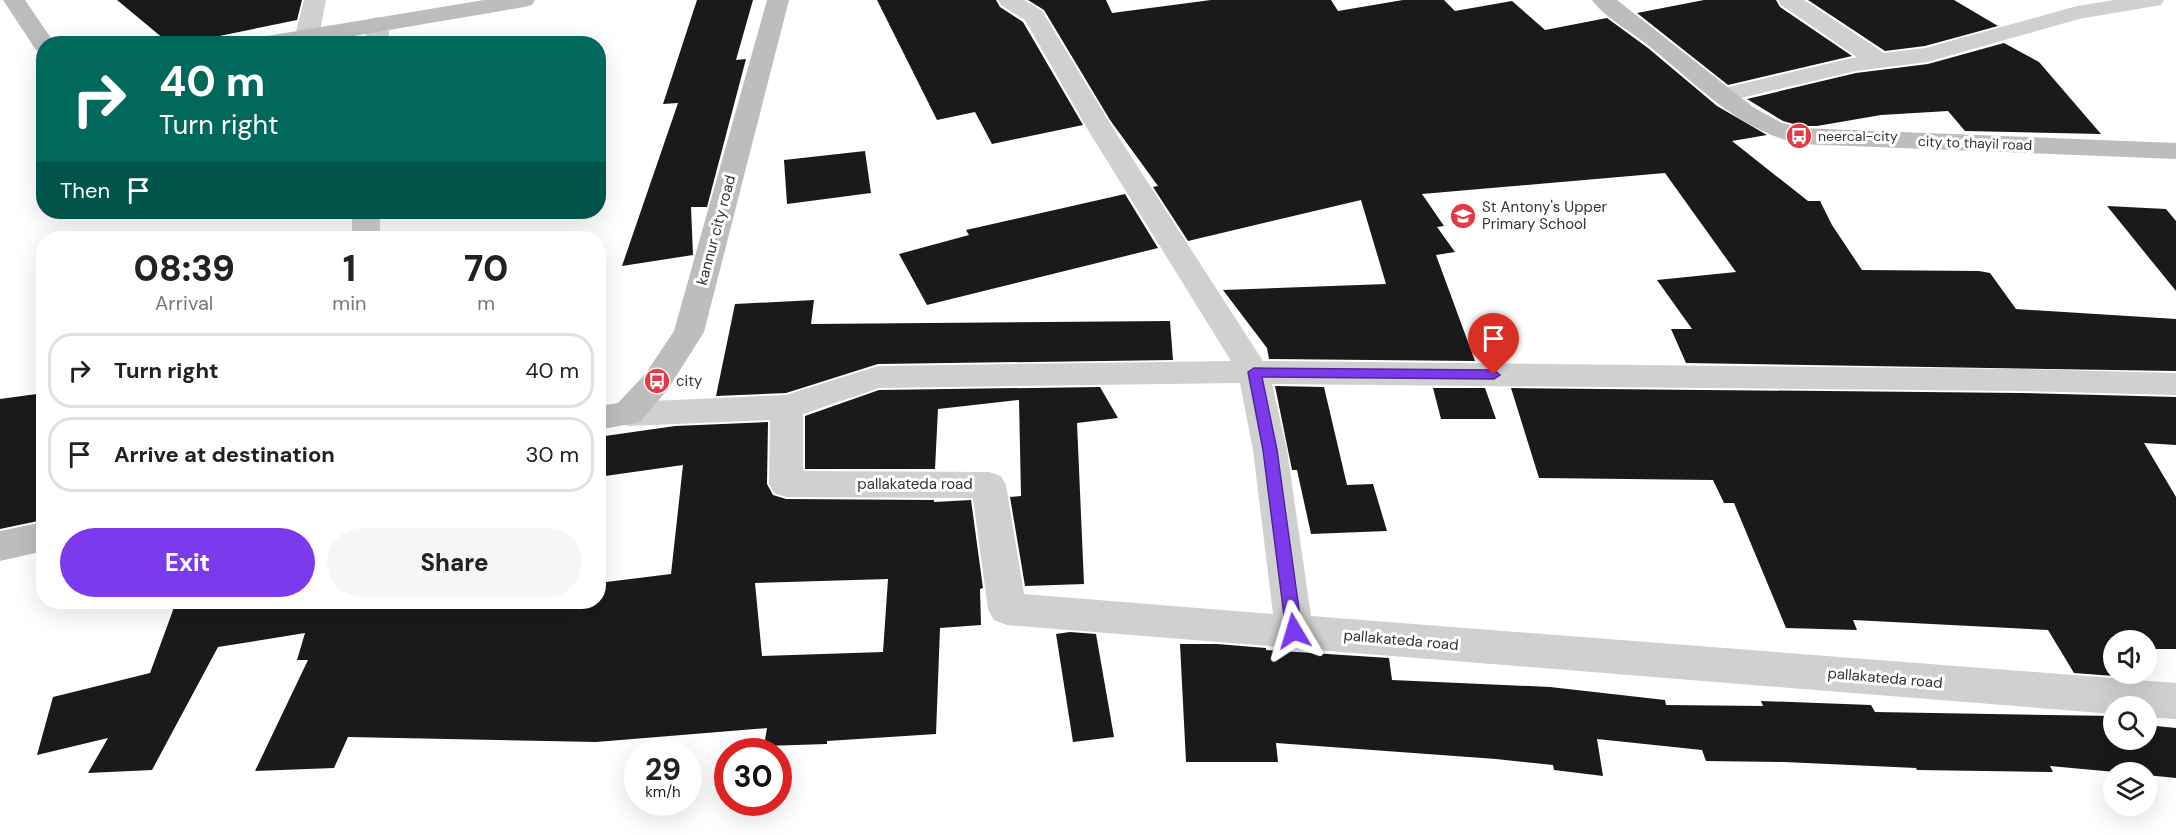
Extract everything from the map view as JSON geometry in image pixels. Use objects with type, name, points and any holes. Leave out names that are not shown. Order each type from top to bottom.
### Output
[{"type":"main road","points":[[14,0],[38,36]]},
{"type":"main road","points":[[307,36],[377,34],[524,0]]},
{"type":"main road","name":"kannur city road","points":[[613,416],[657,381],[689,332],[778,0]]},
{"type":"main road","name":"city to thayil road","points":[[1603,0],[1744,112],[1773,128],[1799,136],[2176,151]]},
{"type":"main road","points":[[0,546],[36,538]]},
{"type":"street","points":[[307,36],[315,0]]},
{"type":"street","points":[[1009,0],[1034,16],[1126,171],[1254,372],[1270,450],[1294,631]]},
{"type":"street","points":[[1789,0],[1881,62]]},
{"type":"street","points":[[1724,95],[1856,64],[1927,55],[2077,14],[2153,0]]},
{"type":"street","points":[[613,416],[787,408],[878,377],[1254,372],[2020,380],[2176,384]]},
{"type":"street","name":"pallakateda road","points":[[787,408],[786,484],[989,485],[1007,609],[2176,701]]},
{"type":"building","points":[[117,0],[302,0],[297,20],[219,36],[160,36]]},
{"type":"building","points":[[697,0],[753,0],[736,60],[746,59],[707,207],[691,207],[693,255],[622,266],[678,103],[663,104]]},
{"type":"building","points":[[877,0],[996,0],[1000,7],[1023,22],[1083,125],[992,144],[975,112],[937,120]]},
{"type":"building","points":[[1028,0],[1106,0],[1112,13],[1211,0],[1331,0],[1338,11],[1403,0],[1444,0],[1455,11],[1512,1],[1545,30],[1607,18],[1648,48],[1717,106],[1767,135],[1732,141],[1808,201],[1820,201],[1832,225],[1862,270],[1979,271],[1990,273],[2016,309],[2176,319],[2176,371],[1686,363],[1671,329],[1692,329],[1657,280],[1736,272],[1665,173],[1422,194],[1444,226],[1437,227],[1455,252],[1436,255],[1475,361],[1269,359],[1267,348],[1223,290],[1386,284],[1361,200],[1188,241],[1153,187],[1158,186],[1110,120],[1044,10]]},
{"type":"building","points":[[1704,0],[1776,0],[1780,7],[1852,56],[1728,85],[1637,13]]},
{"type":"building","points":[[1808,0],[1954,0],[1998,26],[1925,46],[1885,51]]},
{"type":"building","points":[[2004,43],[2039,62],[2101,134],[1965,131],[1948,111],[1881,115],[1817,126],[1801,126],[1783,121],[1747,99],[1856,73],[1928,64]]},
{"type":"building","points":[[865,151],[871,193],[787,204],[784,160]]},
{"type":"building","points":[[1125,194],[1158,248],[927,305],[899,254],[969,235],[966,230]]},
{"type":"building","points":[[2107,206],[2166,209],[2176,221],[2176,291]]},
{"type":"building","points":[[814,300],[811,324],[1170,321],[1173,360],[878,364],[786,393],[716,396],[735,304]]},
{"type":"building","points":[[1275,386],[1324,387],[1347,485],[1373,484],[1387,531],[1311,534],[1297,470],[1292,470]]},
{"type":"building","points":[[1100,387],[1118,418],[1077,423],[1084,584],[1025,586],[1010,497],[1021,496],[1019,400],[938,409],[935,469],[805,469],[805,416],[879,390]]},
{"type":"building","points":[[1433,388],[1485,388],[1496,419],[1441,419]]},
{"type":"building","points":[[1511,388],[2020,393],[2176,397],[2176,445],[2144,443],[2176,497],[2176,649],[2157,649],[2157,630],[2103,630],[2103,675],[2074,673],[2048,630],[1853,620],[1857,630],[1786,628],[1734,503],[1724,503],[1713,480],[1539,478]]},
{"type":"building","points":[[36,394],[36,521],[0,529],[0,399]]},
{"type":"building","points":[[768,422],[767,484],[773,495],[786,499],[934,500],[934,502],[971,500],[983,588],[980,589],[981,625],[940,628],[936,734],[792,745],[792,738],[765,738],[767,728],[596,742],[348,737],[334,768],[255,771],[308,660],[297,660],[305,633],[218,647],[152,770],[88,773],[108,738],[37,755],[53,697],[150,673],[173,609],[606,609],[606,582],[671,574],[683,465],[606,476],[606,436],[675,426]],"holes":[[[888,579],[883,652],[762,656],[755,583]]]},
{"type":"building","points":[[1070,632],[1096,634],[1114,737],[1073,742],[1056,634]]},
{"type":"building","points":[[1180,644],[1217,644],[1266,648],[1266,650],[1389,658],[1392,680],[1550,687],[1665,700],[1666,705],[1763,706],[1761,701],[1871,705],[1875,712],[2103,716],[2103,750],[2157,750],[2157,726],[2176,728],[2176,778],[2157,776],[2157,762],[2103,762],[2103,771],[2050,766],[2053,772],[1917,770],[1916,768],[1784,762],[1706,761],[1702,750],[1597,739],[1603,776],[1554,770],[1553,765],[1496,759],[1276,743],[1278,762],[1186,762]]},
{"type":"place","name":"neercal-city","points":[[1799,136]]},
{"type":"place","name":"St Antony's Upper Primary School","points":[[1463,216]]},
{"type":"place","name":"city","points":[[657,381]]},
{"type":"route","points":[[1294,631],[1270,450],[1254,372],[1494,375]]}]
